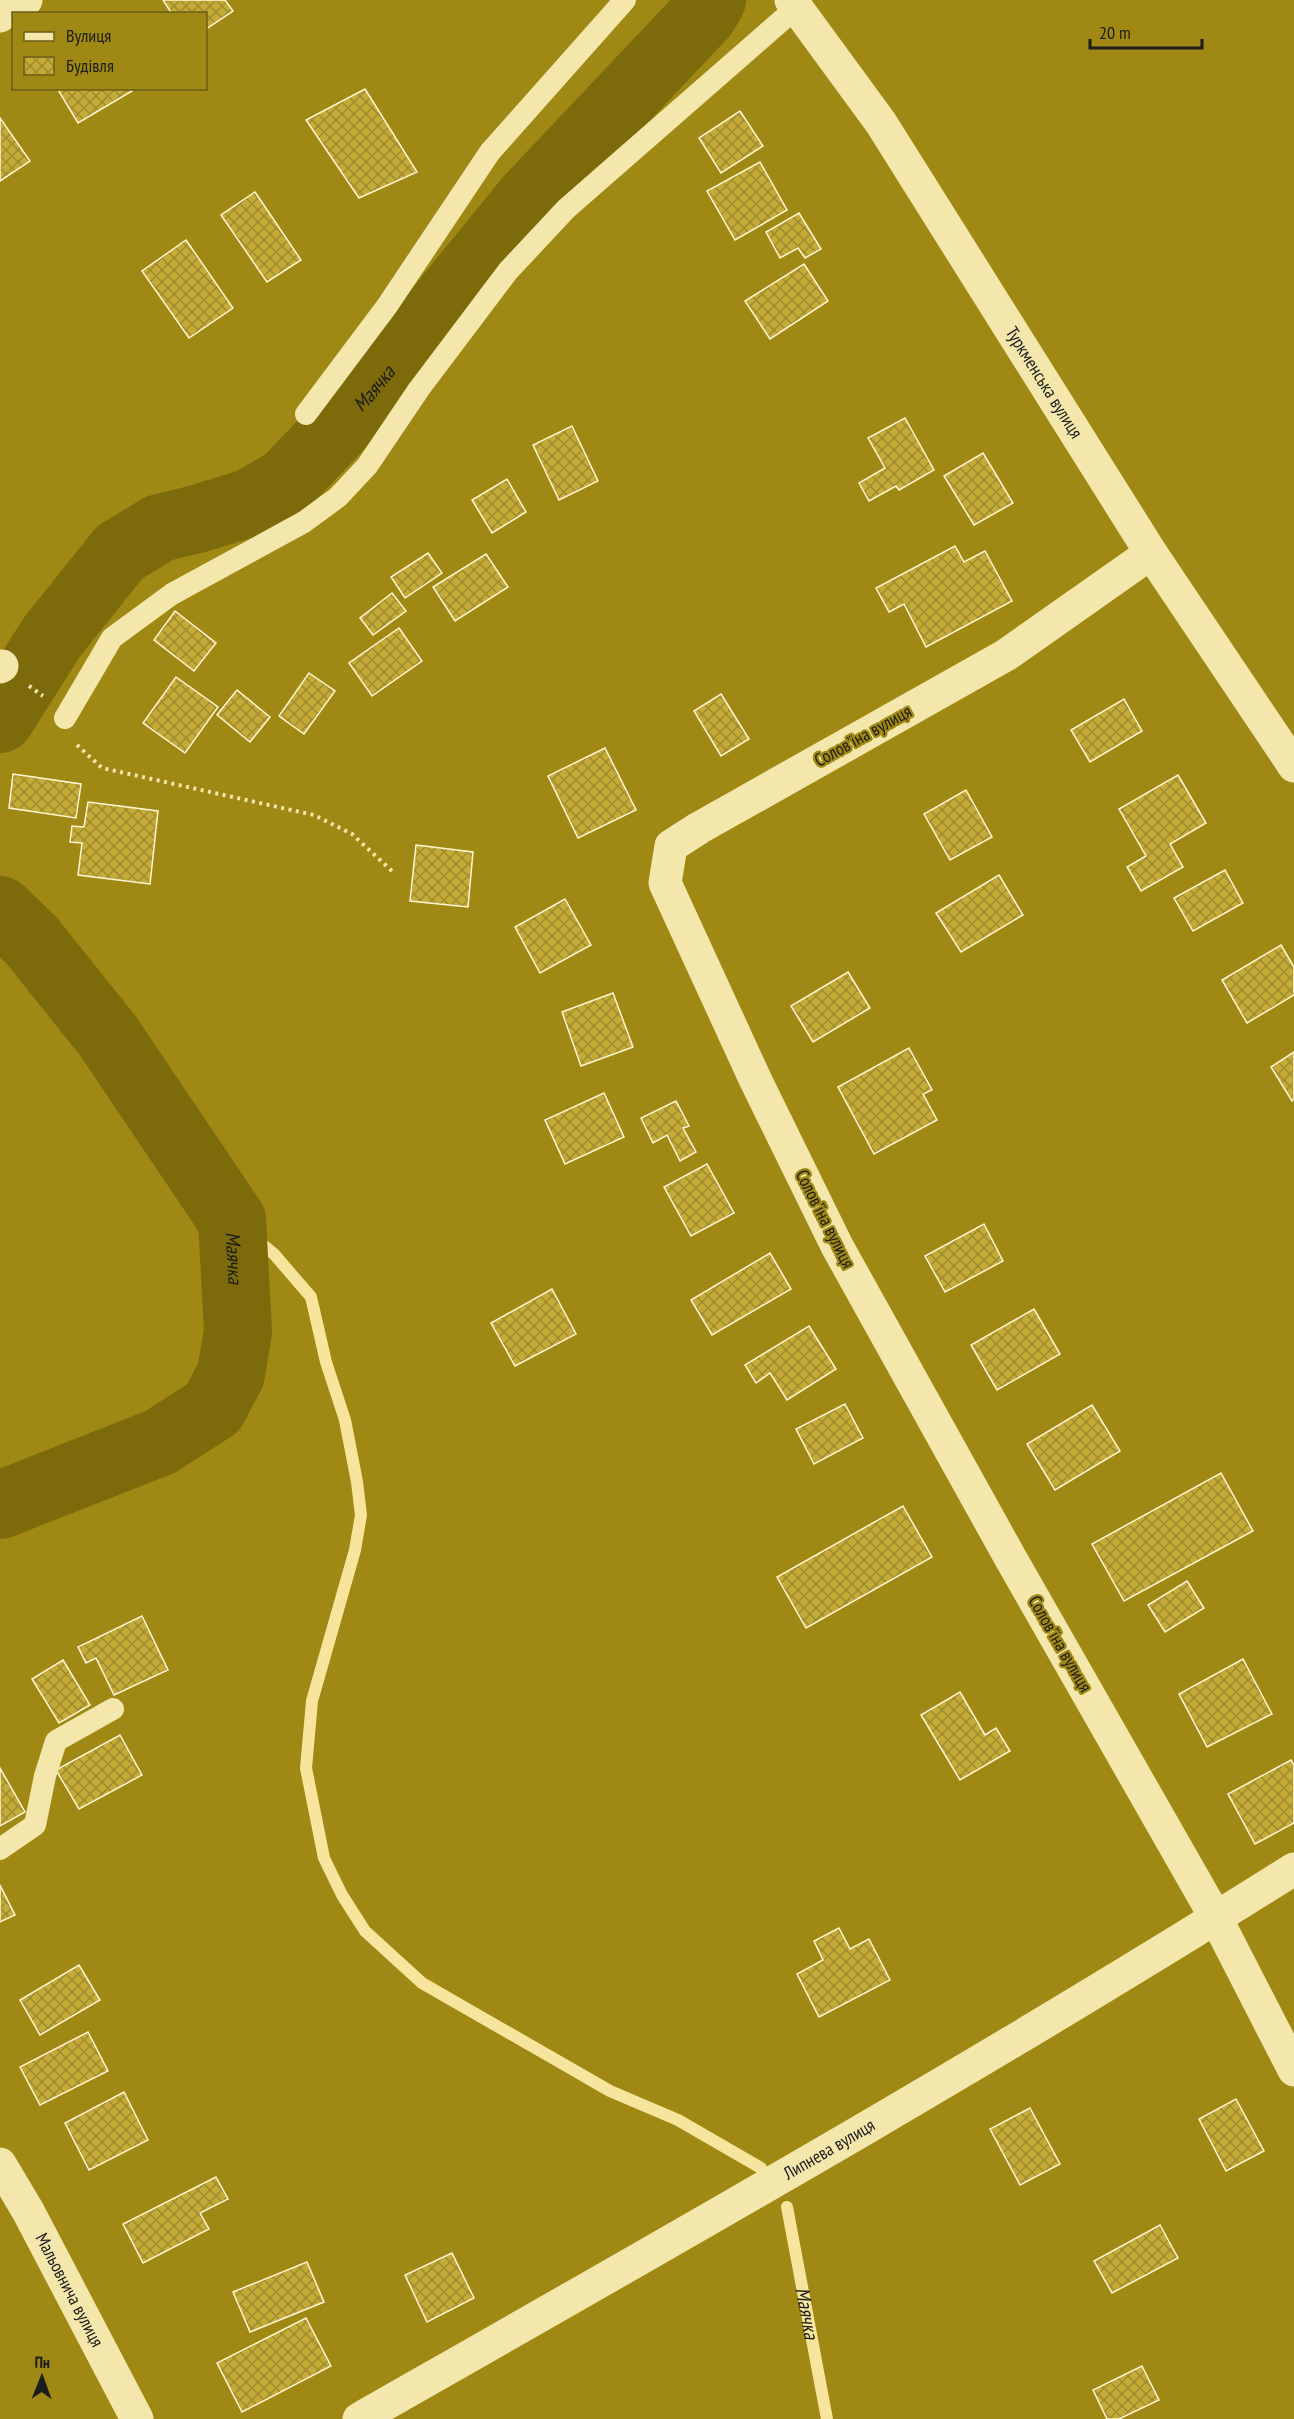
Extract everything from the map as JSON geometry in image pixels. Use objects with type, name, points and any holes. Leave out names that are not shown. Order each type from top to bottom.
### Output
[{"type":"street","points":[[0,16],[26,0]]},
{"type":"street","name":"Туркменська вулиця","points":[[794,3],[881,123],[1151,553],[1294,766]]},
{"type":"street","name":"Соловʼїна вулиця","points":[[1151,553],[1006,655],[671,846],[665,882],[756,1082],[837,1246],[1011,1559],[1216,1918],[1294,2070]]},
{"type":"street","name":"Липнева вулиця","points":[[359,2419],[747,2198],[1080,2002],[1294,1869]]},
{"type":"street","name":"Мальовнича вулиця","points":[[0,2164],[28,2211],[137,2419]]},
{"type":"lane","points":[[306,414],[387,306],[490,152],[626,0]]},
{"type":"lane","points":[[65,718],[112,638],[172,594],[303,522],[338,497],[367,466],[419,389],[508,271],[566,210],[794,3]]},
{"type":"lane","points":[[0,1849],[35,1825],[45,1776],[56,1741],[113,1710]]},
{"type":"path","points":[[65,718],[74,743],[102,768],[314,815],[352,834],[393,872]]},
{"type":"building","points":[[163,0],[225,0],[233,11],[207,28],[207,12],[171,12]]},
{"type":"building","points":[[365,89],[417,172],[359,198],[306,120]]},
{"type":"building","points":[[58,90],[132,91],[78,123]]},
{"type":"building","points":[[740,111],[763,146],[721,173],[699,138]]},
{"type":"building","points":[[0,118],[30,161],[0,181]]},
{"type":"building","points":[[760,162],[787,210],[735,240],[707,191]]},
{"type":"building","points":[[255,192],[301,260],[267,282],[221,215]]},
{"type":"building","points":[[799,213],[821,249],[805,258],[798,248],[780,258],[766,232]]},
{"type":"building","points":[[186,240],[233,308],[189,338],[142,271]]},
{"type":"building","points":[[804,264],[828,301],[770,339],[745,301]]},
{"type":"building","points":[[905,418],[934,470],[899,490],[896,486],[869,501],[859,483],[885,468],[868,438]]},
{"type":"building","points":[[572,426],[598,481],[559,500],[533,445]]},
{"type":"building","points":[[983,453],[1013,503],[974,525],[944,476]]},
{"type":"building","points":[[507,479],[526,512],[492,533],[472,500]]},
{"type":"building","points":[[955,546],[964,562],[985,551],[1012,601],[926,647],[904,604],[889,612],[876,588]]},
{"type":"building","points":[[428,553],[442,573],[405,598],[391,577]]},
{"type":"building","points":[[486,554],[508,587],[455,621],[433,587]]},
{"type":"building","points":[[392,593],[406,611],[373,635],[360,618]]},
{"type":"building","points":[[175,611],[216,643],[194,671],[154,640]]},
{"type":"building","points":[[399,628],[422,661],[372,696],[349,663]]},
{"type":"building","points":[[309,673],[335,691],[304,734],[279,716]]},
{"type":"building","points":[[176,677],[218,707],[185,753],[143,723]]},
{"type":"building","points":[[237,690],[270,717],[250,742],[217,715]]},
{"type":"building","points":[[721,694],[749,739],[721,756],[694,711]]},
{"type":"building","points":[[1124,699],[1142,731],[1090,762],[1071,730]]},
{"type":"building","points":[[605,748],[636,810],[578,838],[548,776]]},
{"type":"building","points":[[13,774],[81,784],[76,818],[9,808]]},
{"type":"building","points":[[1178,775],[1206,823],[1170,844],[1183,867],[1141,891],[1127,867],[1146,856],[1119,809]]},
{"type":"building","points":[[966,790],[992,837],[950,860],[924,814]]},
{"type":"building","points":[[88,802],[158,811],[150,884],[78,875],[82,843],[70,842],[72,826],[84,827]]},
{"type":"building","points":[[416,845],[473,852],[468,907],[410,901]]},
{"type":"building","points":[[1225,870],[1243,903],[1193,931],[1174,898]]},
{"type":"building","points":[[999,875],[1023,915],[961,952],[936,913]]},
{"type":"building","points":[[565,899],[591,945],[540,973],[515,927]]},
{"type":"building","points":[[1281,945],[1294,967],[1294,995],[1247,1023],[1222,980]]},
{"type":"building","points":[[848,972],[870,1008],[813,1042],[791,1006]]},
{"type":"building","points":[[613,993],[633,1047],[581,1066],[562,1012]]},
{"type":"building","points":[[909,1048],[932,1090],[923,1094],[937,1120],[874,1154],[838,1087]]},
{"type":"building","points":[[1294,1052],[1294,1099],[1292,1101],[1271,1067]]},
{"type":"building","points":[[604,1093],[624,1137],[565,1164],[545,1120]]},
{"type":"building","points":[[676,1101],[689,1126],[683,1128],[696,1152],[680,1161],[667,1135],[653,1143],[641,1118]]},
{"type":"building","points":[[707,1164],[734,1213],[691,1236],[664,1187]]},
{"type":"building","points":[[984,1224],[1003,1261],[945,1292],[925,1256]]},
{"type":"building","points":[[770,1253],[791,1289],[712,1335],[691,1300]]},
{"type":"building","points":[[552,1289],[576,1334],[515,1366],[491,1323]]},
{"type":"building","points":[[1034,1309],[1060,1354],[997,1390],[971,1345]]},
{"type":"building","points":[[809,1326],[836,1369],[787,1400],[770,1373],[756,1383],[745,1365]]},
{"type":"building","points":[[845,1404],[863,1438],[814,1464],[796,1429]]},
{"type":"building","points":[[1092,1405],[1120,1451],[1055,1490],[1027,1444]]},
{"type":"building","points":[[1221,1473],[1253,1531],[1124,1601],[1092,1544]]},
{"type":"building","points":[[903,1506],[932,1557],[806,1628],[777,1577]]},
{"type":"building","points":[[1187,1581],[1204,1608],[1165,1632],[1148,1605]]},
{"type":"building","points":[[142,1616],[168,1670],[114,1695],[96,1658],[86,1663],[78,1647]]},
{"type":"building","points":[[1243,1659],[1272,1714],[1207,1747],[1179,1694]]},
{"type":"building","points":[[63,1660],[90,1705],[59,1723],[32,1679]]},
{"type":"building","points":[[960,1692],[985,1735],[996,1728],[1010,1751],[960,1780],[921,1715]]},
{"type":"building","points":[[120,1735],[142,1775],[79,1809],[56,1770]]},
{"type":"building","points":[[1291,1760],[1294,1765],[1294,1823],[1255,1844],[1228,1794]]},
{"type":"building","points":[[0,1768],[25,1812],[0,1826]]},
{"type":"building","points":[[0,1885],[15,1915],[0,1922]]},
{"type":"building","points":[[839,1928],[850,1949],[869,1939],[890,1980],[819,2017],[797,1974],[823,1960],[814,1941]]},
{"type":"building","points":[[79,1965],[100,2000],[40,2035],[20,2000]]},
{"type":"building","points":[[88,2032],[108,2071],[40,2105],[20,2067]]},
{"type":"building","points":[[124,2092],[148,2140],[89,2170],[65,2123]]},
{"type":"building","points":[[1236,2099],[1264,2151],[1226,2171],[1199,2119]]},
{"type":"building","points":[[1030,2108],[1060,2164],[1020,2185],[990,2129]]},
{"type":"building","points":[[216,2177],[228,2199],[200,2213],[209,2229],[143,2263],[123,2224]]},
{"type":"building","points":[[1160,2225],[1178,2258],[1112,2293],[1094,2261]]},
{"type":"building","points":[[452,2253],[474,2298],[427,2322],[405,2275]]},
{"type":"building","points":[[307,2262],[324,2302],[250,2332],[233,2292]]},
{"type":"building","points":[[306,2318],[331,2366],[242,2412],[217,2363]]},
{"type":"building","points":[[1142,2366],[1159,2400],[1119,2419],[1107,2419],[1093,2390]]},
{"type":"waterway","name":"Маячка","points":[[0,719],[52,637],[120,552],[160,528],[249,503],[286,482],[369,395],[529,199],[703,15],[712,0]]},
{"type":"waterway","name":"Маячка","points":[[0,910],[32,941],[108,1036],[232,1220],[238,1331],[231,1374],[213,1408],[160,1442],[0,1505]]},
{"type":"waterway","points":[[232,1220],[274,1254],[311,1297],[326,1362],[345,1420],[357,1482],[361,1515],[355,1550],[312,1701],[306,1768],[324,1858],[342,1895],[365,1931],[422,1983],[610,2091],[678,2120],[761,2168]]},
{"type":"waterway","name":"Маячка","points":[[787,2207],[827,2419]]}]
